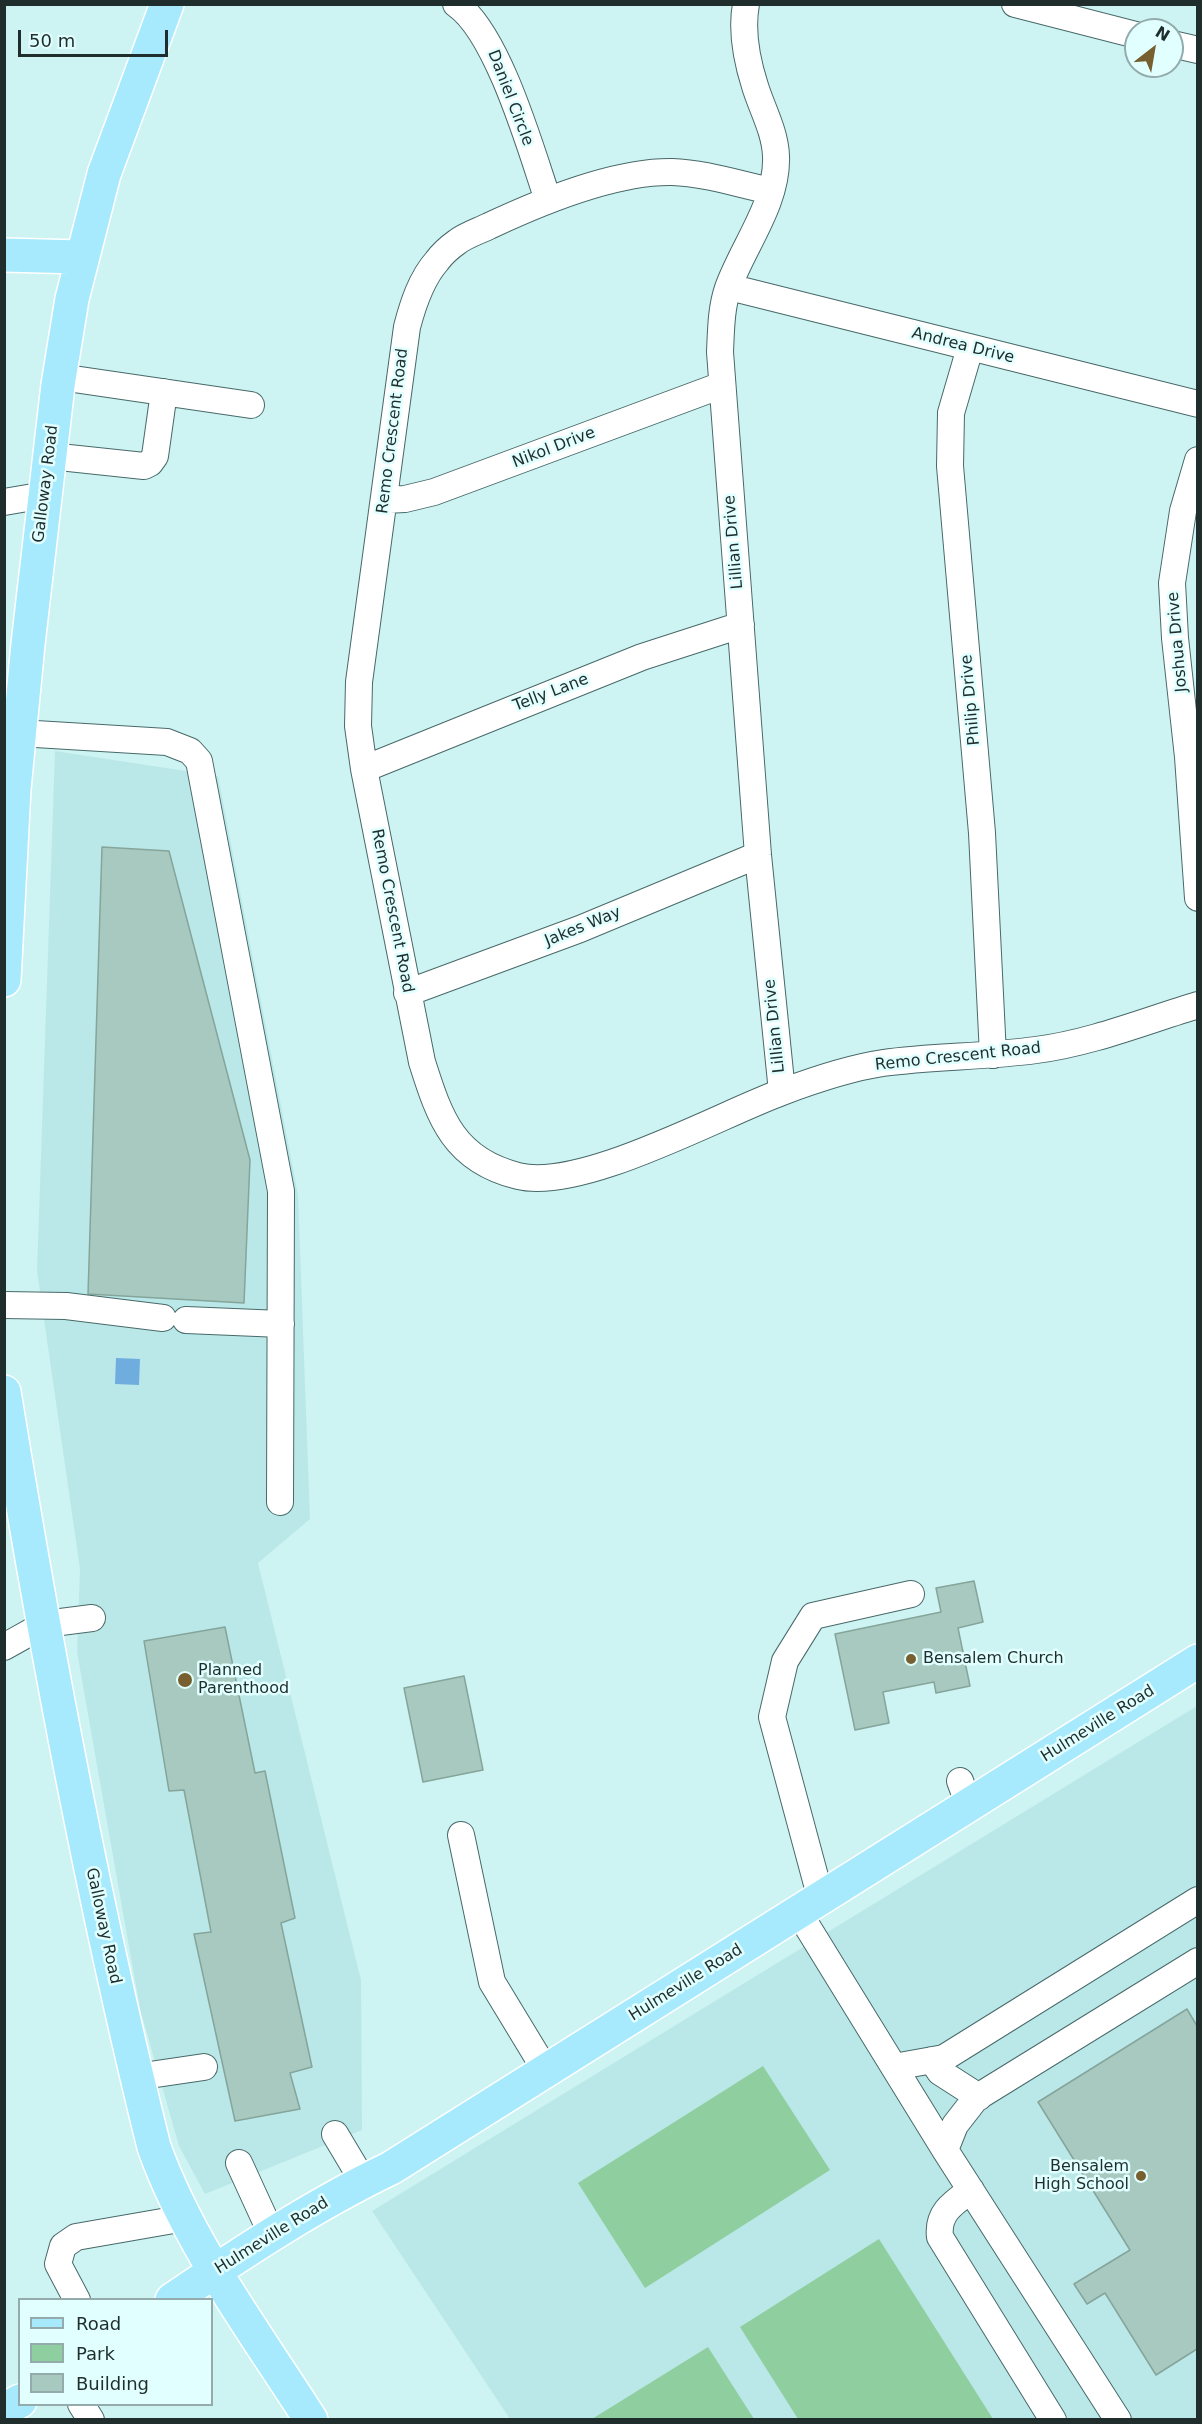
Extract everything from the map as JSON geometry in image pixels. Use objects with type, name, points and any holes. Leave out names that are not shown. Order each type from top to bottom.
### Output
[{"type":"main road","name":"Galloway Road","points":[[4,980],[19,733],[45,495],[72,299],[104,174],[167,4]]},
{"type":"main road","points":[[4,255],[81,257]]},
{"type":"main road","name":"Galloway Road","points":[[4,1392],[95,1889],[136,2077],[154,2147],[167,2184],[185,2218],[311,2420]]},
{"type":"main road","name":"Hulmeville Road","points":[[175,2298],[272,2235],[363,2181],[391,2168],[810,1906],[964,1793],[1197,1661]]},
{"type":"main road","points":[[4,2410],[18,2402]]},
{"type":"street","name":"Daniel Circle","points":[[456,4],[477,25],[487,40],[514,105],[548,200]]},
{"type":"street","name":"Lillian Drive","points":[[746,4],[744,25],[747,54],[755,86],[769,123],[776,156],[771,191],[729,287],[722,320],[722,385],[758,855],[782,1092]]},
{"type":"street","points":[[1015,4],[1059,10],[1124,31]]},
{"type":"street","name":"Remo Crescent Road","points":[[771,191],[695,174],[671,172],[638,175],[611,181],[548,200],[456,242],[436,261],[425,276],[413,304],[407,327],[359,682],[358,726],[364,769],[422,1062],[434,1101],[448,1131],[461,1147],[490,1167],[518,1176],[540,1179],[579,1172],[641,1151],[782,1092],[838,1073],[882,1064],[1038,1050],[1083,1040],[1197,1005]]},
{"type":"street","name":"Andrea Drive","points":[[729,287],[1197,404]]},
{"type":"street","name":"Philip Drive","points":[[970,348],[951,413],[950,466],[982,833],[993,1055]]},
{"type":"street","points":[[60,377],[251,405]]},
{"type":"street","name":"Nikol Drive","points":[[384,500],[405,499],[434,492],[722,385]]},
{"type":"street","points":[[50,456],[144,466],[150,463],[155,456],[164,392]]},
{"type":"street","name":"Joshua Drive","points":[[1197,460],[1184,511],[1173,583],[1175,638],[1193,757],[1197,898]]},
{"type":"street","points":[[4,502],[45,495]]},
{"type":"street","name":"Telly Lane","points":[[364,769],[631,662],[741,625]]},
{"type":"street","points":[[19,733],[167,742],[190,751],[199,760],[282,1191],[280,1502]]},
{"type":"street","name":"Jakes Way","points":[[407,993],[580,929],[758,855]]},
{"type":"street","points":[[4,1305],[66,1306],[175,1319],[281,1324]]},
{"type":"street","points":[[911,1594],[813,1616],[785,1661],[772,1717],[810,1906],[894,2067],[1118,2420]]},
{"type":"street","points":[[4,1647],[45,1624],[93,1618]]},
{"type":"street","points":[[461,1835],[492,1982],[546,2071]]},
{"type":"street","points":[[894,2067],[944,2058],[1197,1900]]},
{"type":"street","points":[[945,2150],[955,2125],[979,2097],[1197,1961]]},
{"type":"street","points":[[932,2060],[940,2072],[979,2097]]},
{"type":"street","points":[[136,2077],[204,2067]]},
{"type":"street","points":[[335,2134],[363,2181]]},
{"type":"street","points":[[239,2163],[272,2235]]},
{"type":"street","points":[[971,2190],[944,2213],[938,2226],[939,2237],[1053,2420]]},
{"type":"street","points":[[76,2298],[58,2264],[63,2246],[76,2237],[185,2218]]},
{"type":"street","points":[[82,2406],[91,2420]]},
{"type":"shaded area","points":[[55,751],[218,776],[298,1195],[310,1519],[258,1563],[361,1980],[362,2130],[205,2194],[179,2146],[140,2009],[77,1652],[80,1569],[37,1271]]},
{"type":"shaded area","points":[[1197,1706],[1197,2419],[510,2419],[372,2211]]},
{"type":"green space","points":[[763,2066],[830,2170],[645,2288],[578,2183]]},
{"type":"green space","points":[[879,2239],[993,2419],[798,2419],[740,2327]]},
{"type":"green space","points":[[708,2347],[754,2419],[592,2419]]},
{"type":"water","points":[[116,1358],[140,1359],[139,1385],[115,1384]]},
{"type":"building","points":[[102,847],[169,851],[250,1160],[244,1303],[88,1294]]},
{"type":"building","points":[[974,1581],[983,1622],[958,1628],[970,1686],[936,1693],[934,1682],[883,1692],[889,1723],[855,1730],[835,1634],[941,1612],[936,1588]]},
{"type":"building","points":[[225,1627],[255,1773],[265,1771],[295,1918],[281,1923],[312,2067],[290,2073],[300,2109],[235,2121],[194,1934],[211,1932],[184,1790],[169,1791],[144,1641]]},
{"type":"building","points":[[464,1676],[483,1770],[423,1782],[404,1688]]},
{"type":"building","name":"Bensalem High School","points":[[1187,2009],[1197,2026],[1197,2349],[1156,2375],[1105,2293],[1087,2304],[1074,2284],[1130,2250],[1038,2102]]},
{"type":"place","name":"Bensalem Church","points":[[911,1659]]},
{"type":"place","name":"Planned Parenthood","points":[[185,1680]]},
{"type":"place","name":"Bensalem High School","points":[[1141,2176]]}]
